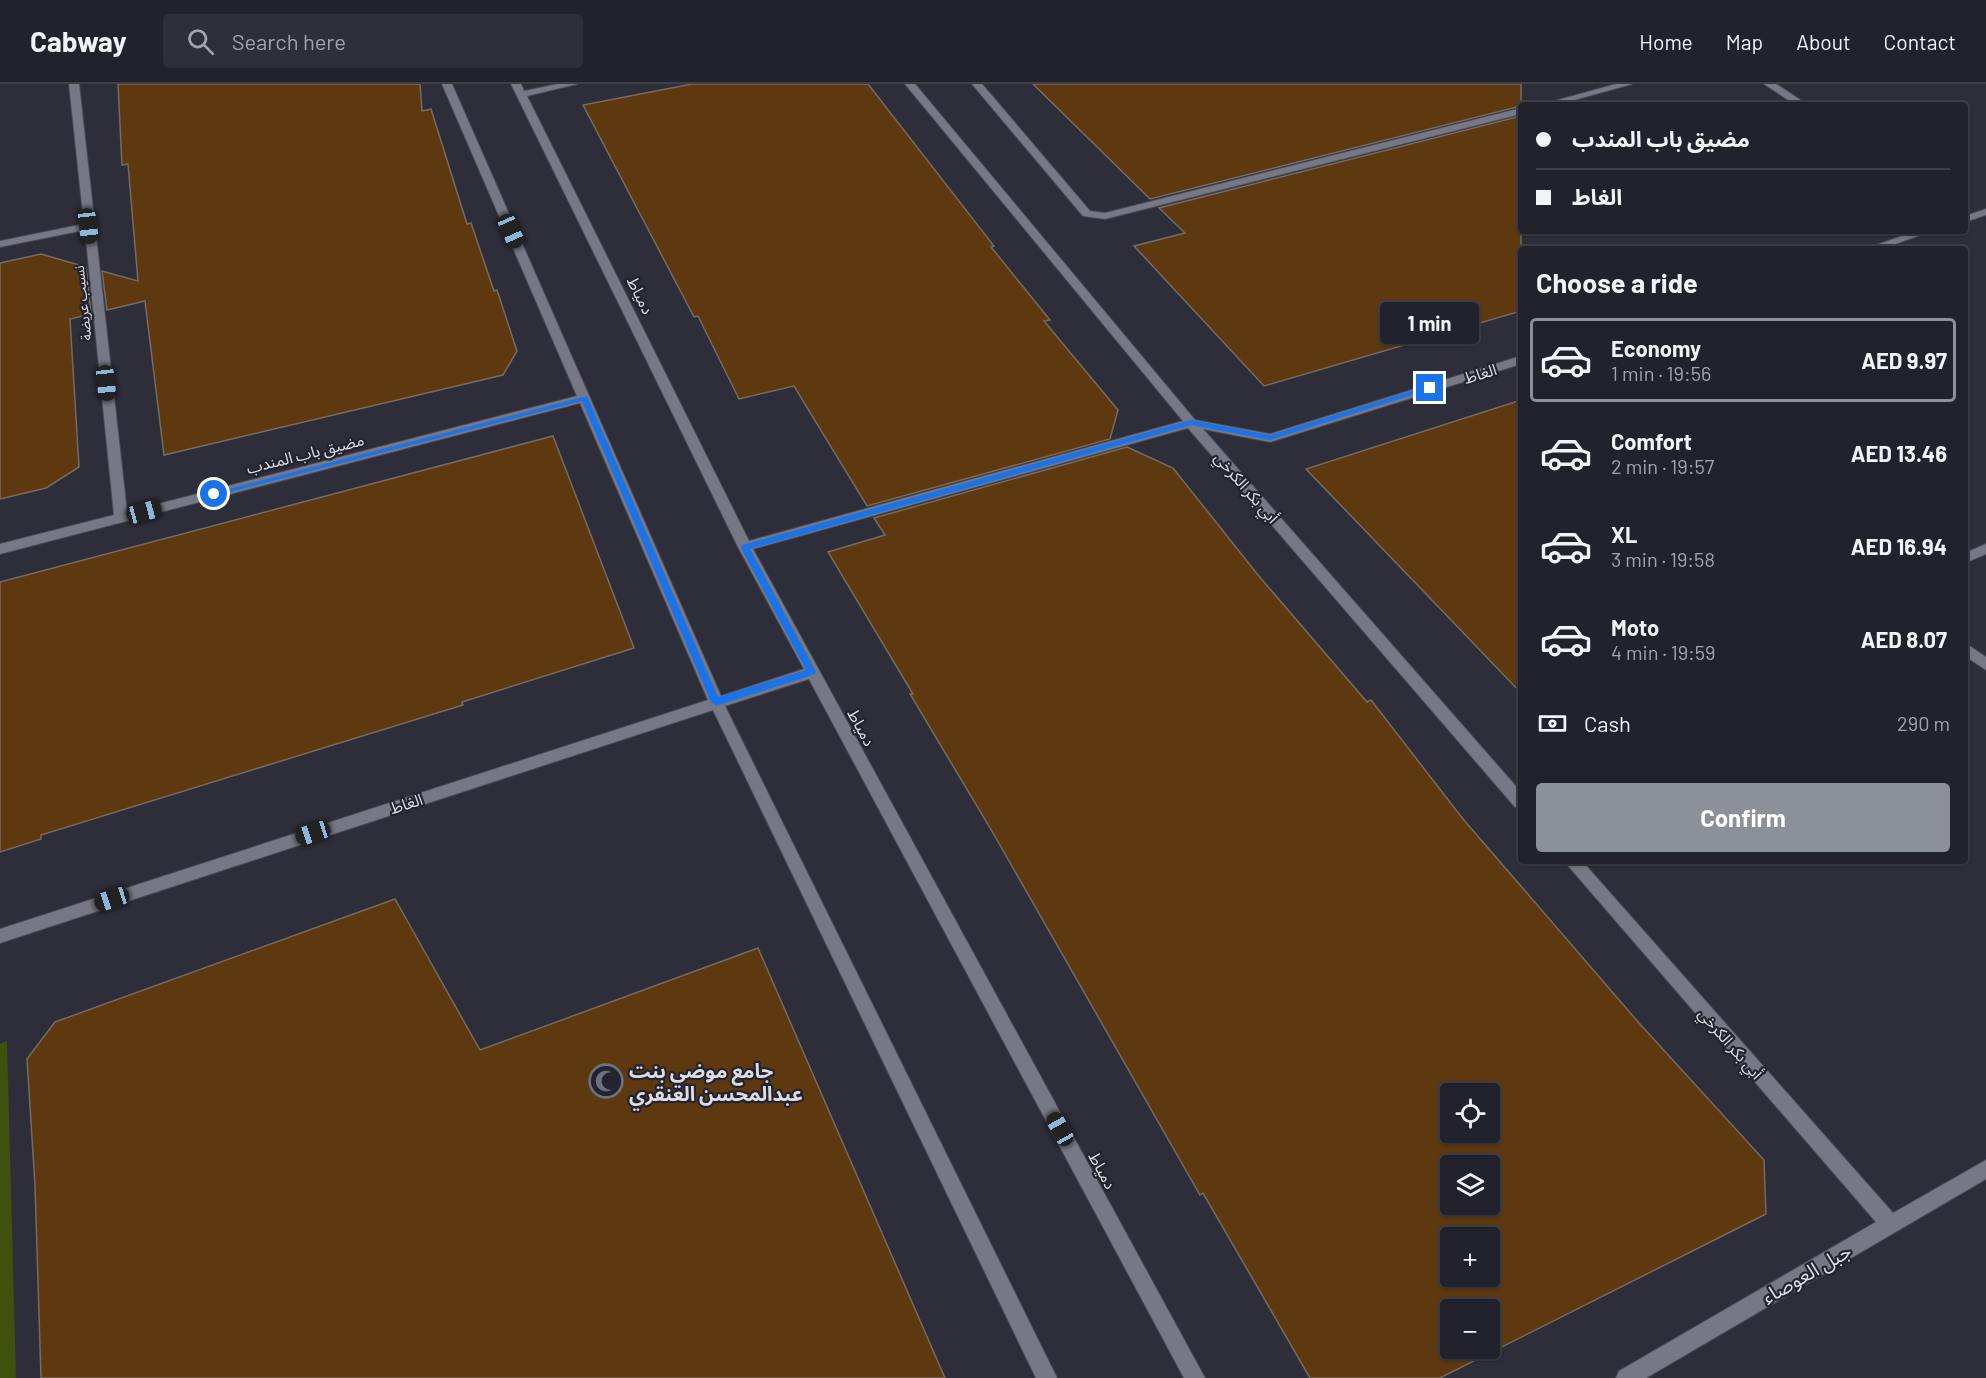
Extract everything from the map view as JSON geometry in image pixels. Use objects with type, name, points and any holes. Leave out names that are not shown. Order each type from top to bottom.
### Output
[{"type":"street","name":"نسيب عريضة","points":[[74,84],[121,518]]},
{"type":"street","points":[[447,84],[716,702],[1047,1378]]},
{"type":"street","points":[[519,89],[572,84]]},
{"type":"street","name":"أبي بكر الكرخي","points":[[910,84],[1191,423],[1518,800]]},
{"type":"street","points":[[977,84],[1087,214],[1092,216],[1117,214],[1518,112]]},
{"type":"street","points":[[1557,102],[1627,84]]},
{"type":"street","points":[[1768,84],[1798,102]]},
{"type":"street","name":"دمياط","points":[[519,89],[745,548],[1195,1378]]},
{"type":"street","points":[[1968,205],[1984,213]]},
{"type":"street","points":[[1968,218],[1984,213]]},
{"type":"street","points":[[0,244],[88,226]]},
{"type":"street","points":[[1880,246],[1918,234]]},
{"type":"street","name":"الغاط","points":[[745,548],[1191,423],[1270,438],[1518,361]]},
{"type":"street","name":"مضيق باب المندب","points":[[0,549],[584,398]]},
{"type":"street","points":[[1968,557],[1986,549]]},
{"type":"street","points":[[1968,650],[1986,665]]},
{"type":"street","name":"الغاط","points":[[0,936],[812,672]]},
{"type":"street","name":"أبي بكر الكرخي","points":[[1575,864],[1890,1224]]},
{"type":"street","name":"جبل العوصاء","points":[[1626,1378],[1986,1169]]},
{"type":"green space","points":[[7,1041],[16,1378],[0,1378],[0,1044]]},
{"type":"building","points":[[118,84],[420,84],[422,111],[431,109],[467,224],[471,223],[494,291],[497,290],[517,351],[503,375],[164,455],[145,301],[107,310],[102,271],[138,281],[128,164],[122,165]]},
{"type":"building","points":[[692,84],[868,84],[994,246],[991,247],[1050,320],[1044,321],[1118,410],[1110,439],[867,506],[794,386],[739,399],[698,316],[694,317],[583,105]]},
{"type":"building","points":[[1033,84],[1521,84],[1521,102],[1518,102],[1518,107],[1150,199]]},
{"type":"building","points":[[1518,117],[1518,234],[1521,234],[1521,246],[1518,246],[1518,312],[1264,386],[1134,246],[1185,233],[1159,208]]},
{"type":"building","points":[[41,254],[86,267],[91,314],[70,319],[79,467],[46,488],[0,499],[0,263]]},
{"type":"building","points":[[1518,401],[1518,690],[1306,469]]},
{"type":"building","points":[[553,436],[634,648],[462,702],[463,705],[41,835],[41,839],[0,852],[0,582]]},
{"type":"building","points":[[1127,447],[1173,468],[1258,575],[1367,702],[1371,700],[1463,819],[1639,1023],[1764,1160],[1766,1214],[1500,1348],[1500,1299],[1440,1299],[1440,1359],[1478,1359],[1440,1378],[1310,1378],[1203,1193],[1200,1195],[993,833],[910,694],[913,694],[828,552],[885,535],[874,518]]},
{"type":"building","name":"جامع موضي بنت عبدالمحسن العنقري","points":[[395,899],[480,1050],[758,948],[945,1378],[41,1378],[35,1185],[27,1059],[55,1022]]},
{"type":"place","name":"جامع موضي بنت عبدالمحسن العنقري","points":[[606,1081]]},
{"type":"route","points":[[214,494],[584,398],[716,702],[812,672],[745,548],[1191,423],[1270,438],[1430,388]]}]
